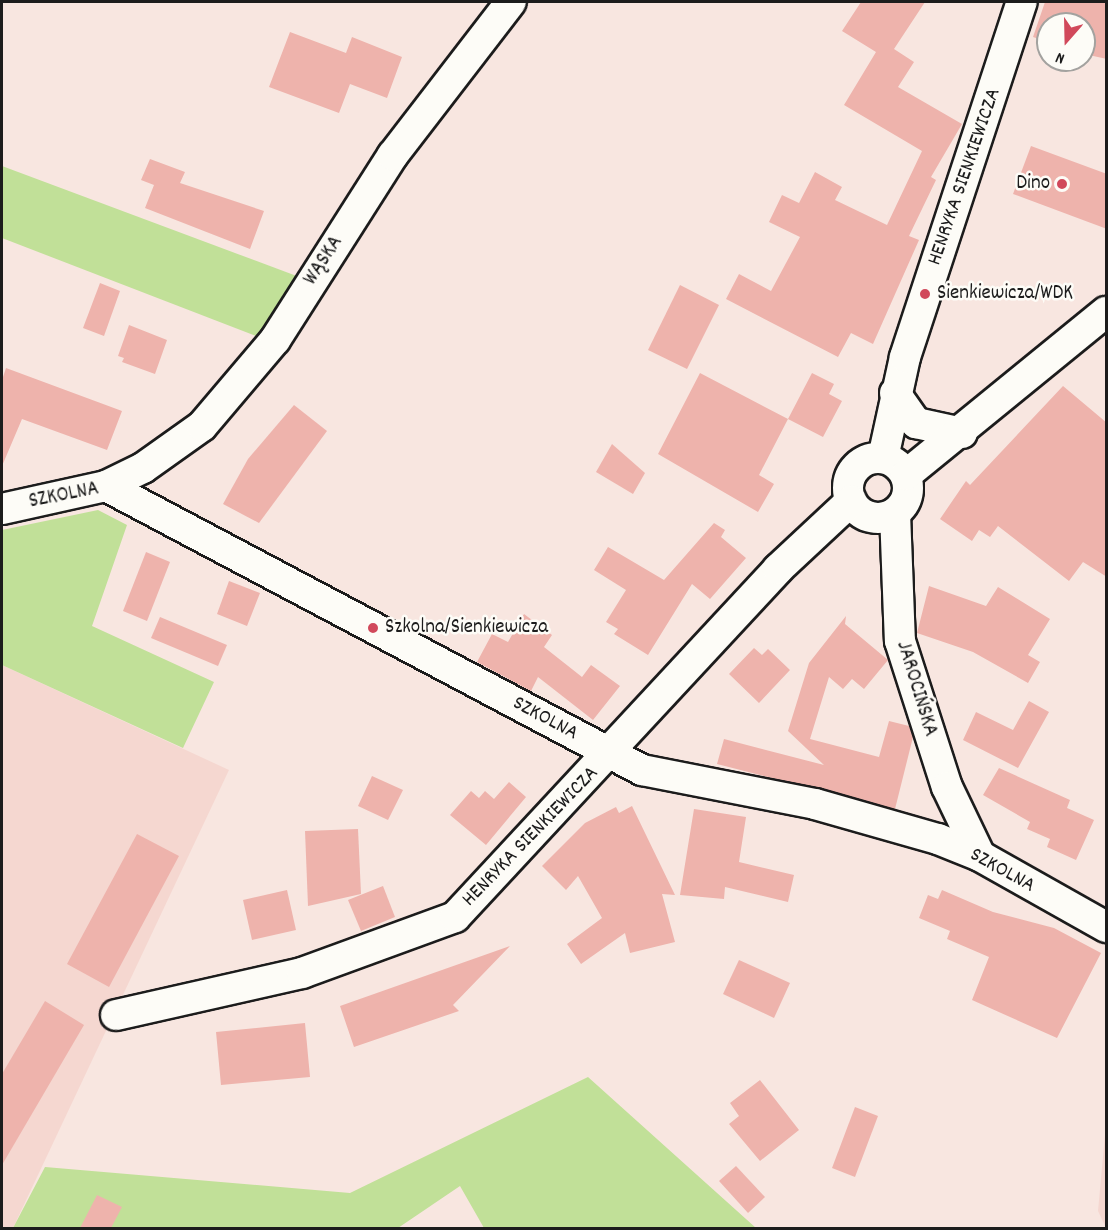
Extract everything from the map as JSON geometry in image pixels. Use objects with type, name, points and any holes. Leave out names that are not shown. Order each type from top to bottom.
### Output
[{"type":"street","name":"WĄSKA","points":[[106,486],[143,468],[202,426],[253,368],[393,155],[511,2]]},
{"type":"street","name":"HENRYKA SIENKIEWICZA","points":[[895,466],[895,393],[1023,2]]},
{"type":"street","points":[[895,466],[909,489],[895,513],[866,515],[851,501],[848,488],[859,465],[895,466],[962,433],[1107,312]]},
{"type":"street","points":[[895,393],[916,423],[962,433]]},
{"type":"street","name":"SZKOLNA","points":[[2,509],[106,486],[642,770],[815,804],[938,839],[980,856],[1107,927]]},
{"type":"street","name":"HENRYKA SIENKIEWICZA","points":[[116,1015],[302,973],[454,917],[611,754],[778,569],[851,501]]},
{"type":"street","name":"JAROCIŃSKA","points":[[895,513],[900,641],[947,787],[980,856]]},
{"type":"shaded area","points":[[2,665],[229,770],[13,1228],[2,1228]]},
{"type":"shaded area","points":[[1106,1124],[1106,1228],[1098,1211]]},
{"type":"green space","points":[[2,166],[302,278],[261,338],[2,238]]},
{"type":"green space","points":[[98,510],[127,525],[92,626],[214,682],[183,748],[2,665],[2,530]]},
{"type":"green space","points":[[588,1077],[756,1228],[484,1228],[460,1186],[398,1228],[13,1228],[45,1167],[350,1193]]},
{"type":"building","points":[[861,2],[925,2],[894,49],[914,62],[898,87],[962,124],[931,177],[936,180],[909,236],[919,240],[873,344],[851,333],[838,357],[726,299],[739,274],[771,291],[800,237],[769,222],[782,195],[799,203],[815,172],[842,187],[835,200],[887,225],[922,151],[844,105],[876,52],[842,31]]},
{"type":"building","points":[[1045,2],[1107,2],[1107,59],[1096,57],[1096,12],[1042,12]]},
{"type":"building","points":[[290,32],[346,53],[352,37],[402,57],[387,98],[350,84],[339,113],[269,87]]},
{"type":"building","name":"Dino","points":[[1031,146],[1107,174],[1107,229],[1013,194]]},
{"type":"building","points":[[150,159],[185,172],[180,183],[264,211],[250,249],[145,208],[154,185],[141,180]]},
{"type":"building","points":[[100,283],[120,291],[104,336],[83,328]]},
{"type":"building","points":[[680,285],[719,305],[687,369],[648,350]]},
{"type":"building","points":[[129,325],[167,340],[155,374],[122,362],[124,358],[118,356]]},
{"type":"building","points":[[6,368],[122,411],[107,450],[22,419],[2,466],[2,380]]},
{"type":"building","points":[[700,373],[788,419],[759,475],[774,484],[758,512],[658,454]]},
{"type":"building","points":[[812,373],[834,384],[829,394],[842,401],[823,437],[788,419]]},
{"type":"building","points":[[1063,386],[1107,423],[1107,577],[1083,562],[1069,581],[998,526],[990,537],[979,530],[972,541],[940,519],[966,481],[970,485]]},
{"type":"building","points":[[294,405],[327,431],[259,523],[223,504],[248,459]]},
{"type":"building","points":[[612,444],[645,473],[633,494],[596,472]]},
{"type":"building","points":[[714,523],[725,530],[721,537],[746,558],[710,599],[692,584],[648,655],[614,634],[618,629],[606,622],[626,590],[594,570],[608,547],[664,580]]},
{"type":"building","points":[[146,552],[170,562],[147,621],[123,611]]},
{"type":"building","points":[[229,581],[260,593],[247,626],[217,614]]},
{"type":"building","points":[[929,586],[986,606],[998,587],[1050,619],[1028,655],[1040,662],[1028,683],[973,652],[917,633]]},
{"type":"building","points":[[524,614],[552,635],[544,647],[582,677],[591,665],[620,686],[593,720],[538,677],[531,691],[477,662],[492,634],[508,642]]},
{"type":"building","points":[[846,616],[845,624],[888,660],[864,689],[852,679],[843,689],[829,677],[810,739],[879,757],[889,721],[909,726],[913,737],[895,809],[717,764],[724,739],[824,765],[788,731],[809,663]]},
{"type":"building","points":[[160,617],[227,645],[218,666],[151,638]]},
{"type":"building","points":[[754,648],[762,655],[768,649],[790,670],[759,703],[729,674]]},
{"type":"building","points":[[1029,701],[1049,712],[1018,768],[963,740],[976,712],[1013,730]]},
{"type":"building","points":[[999,768],[1070,800],[1067,808],[1094,820],[1076,860],[1047,847],[1050,839],[1027,829],[1030,822],[983,795]]},
{"type":"building","points":[[372,776],[403,790],[388,820],[358,806]]},
{"type":"building","points":[[509,782],[526,797],[486,845],[450,815],[471,791],[479,798],[485,791],[494,799]]},
{"type":"building","points":[[632,806],[675,895],[662,894],[675,942],[630,953],[625,933],[581,964],[567,944],[602,918],[578,876],[566,890],[542,866],[585,823],[616,807],[619,813]]},
{"type":"building","points":[[694,809],[746,817],[739,862],[794,875],[788,902],[725,887],[724,899],[680,895]]},
{"type":"building","points":[[358,829],[361,894],[308,906],[305,831]]},
{"type":"building","points":[[137,834],[179,856],[109,987],[67,964]]},
{"type":"building","points":[[383,886],[395,917],[361,931],[348,900]]},
{"type":"building","points":[[287,890],[296,930],[252,940],[243,900]]},
{"type":"building","points":[[942,890],[993,912],[1054,928],[1101,953],[1057,1038],[972,1000],[989,957],[947,939],[950,931],[919,918],[928,895],[938,899]]},
{"type":"building","points":[[510,946],[453,1005],[459,1011],[354,1047],[340,1006]]},
{"type":"building","points":[[739,960],[790,983],[774,1018],[723,994]]},
{"type":"building","points":[[45,1001],[84,1025],[2,1165],[2,1074]]},
{"type":"building","points":[[305,1023],[310,1077],[221,1085],[216,1032]]},
{"type":"building","points":[[760,1080],[799,1130],[760,1161],[729,1124],[739,1116],[730,1103]]},
{"type":"building","points":[[855,1107],[878,1116],[855,1177],[832,1168]]},
{"type":"building","points":[[736,1166],[765,1197],[748,1213],[719,1181]]},
{"type":"building","points":[[97,1195],[122,1207],[111,1228],[80,1228]]},
{"type":"place","name":"Dino","points":[[1062,184]]},
{"type":"place","name":"Sienkiewicza/WDK","points":[[925,294]]},
{"type":"place","name":"Szkolna/Sienkiewicza","points":[[373,628]]}]
